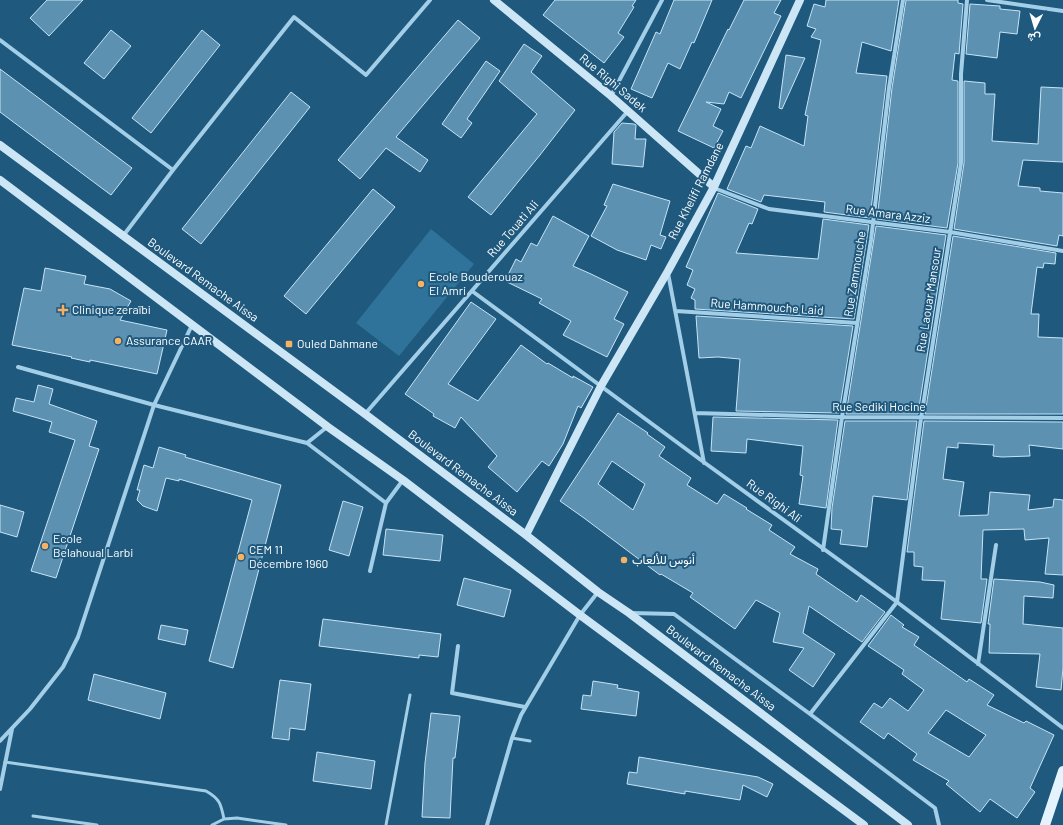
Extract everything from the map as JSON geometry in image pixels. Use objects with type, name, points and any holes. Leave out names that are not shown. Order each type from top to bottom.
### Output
[{"type":"main road","name":"Rue Righi Sadek","points":[[494,0],[611,96],[714,188]]},
{"type":"main road","name":"Rue Khelifi Ramdane","points":[[526,535],[601,386],[714,188],[800,0]]},
{"type":"main road","name":"Boulevard Remache Aissa","points":[[0,145],[365,414],[526,535],[598,592],[629,613],[908,825]]},
{"type":"main road","points":[[0,180],[328,427],[403,480],[580,615],[864,825]]},
{"type":"main road","points":[[1045,825],[1063,771]]},
{"type":"street","points":[[122,236],[294,17],[366,75],[430,0]]},
{"type":"street","points":[[611,96],[662,0]]},
{"type":"street","name":"Rue Zammouche","points":[[823,550],[842,417],[873,222],[889,88],[903,0]]},
{"type":"street","name":"Rue Laouar Mansour","points":[[897,602],[921,417],[961,163],[962,74],[967,0]]},
{"type":"street","points":[[987,0],[1063,11]]},
{"type":"street","points":[[0,40],[174,170]]},
{"type":"street","name":"Rue Touati Ali","points":[[365,414],[628,111]]},
{"type":"street","name":"Rue Amara Azziz","points":[[714,188],[769,209],[950,232],[1063,251]]},
{"type":"street","points":[[668,271],[705,463]]},
{"type":"street","name":"Rue Righi Ali","points":[[472,291],[823,550],[897,602],[1063,728]]},
{"type":"street","name":"Rue Hammouche Laid","points":[[676,311],[857,323]]},
{"type":"street","points":[[0,741],[30,709],[62,667],[78,637],[154,405],[192,324]]},
{"type":"street","points":[[18,368],[154,405],[307,443],[386,503]]},
{"type":"street","name":"Rue Sediki Hocine","points":[[695,413],[842,417],[1063,418]]},
{"type":"street","points":[[307,443],[328,427]]},
{"type":"street","points":[[370,571],[386,503],[403,480]]},
{"type":"street","points":[[978,664],[996,545]]},
{"type":"street","points":[[487,825],[520,715],[580,615],[598,592]]},
{"type":"street","points":[[810,714],[897,602]]},
{"type":"street","points":[[629,613],[674,614],[935,808],[939,825]]},
{"type":"street","points":[[458,646],[452,693],[526,707]]},
{"type":"street","points":[[0,789],[12,729]]},
{"type":"lane","points":[[386,825],[410,695]]},
{"type":"lane","points":[[512,738],[530,741]]},
{"type":"lane","points":[[5,762],[206,792],[215,797],[221,805],[224,819]]},
{"type":"lane","points":[[33,816],[98,825]]},
{"type":"lane","points":[[212,825],[224,819],[237,818],[286,825]]},
{"type":"shaded area","points":[[431,229],[474,264],[399,356],[356,323]]},
{"type":"building","points":[[47,0],[83,0],[49,36],[30,18]]},
{"type":"building","points":[[555,0],[636,0],[632,6],[634,7],[618,33],[624,37],[604,63],[543,15]]},
{"type":"building","points":[[674,0],[712,0],[694,43],[692,42],[680,69],[668,63],[652,98],[631,89],[656,32],[660,34]]},
{"type":"building","points":[[744,0],[781,0],[774,13],[781,16],[741,98],[729,92],[724,104],[706,102],[721,109],[713,126],[723,131],[714,148],[678,131],[728,29],[729,30]]},
{"type":"building","points":[[826,0],[899,0],[891,51],[862,42],[856,73],[887,76],[870,218],[824,212],[825,202],[764,195],[761,202],[727,189],[746,146],[751,148],[760,126],[804,146],[808,116],[805,115],[821,40],[811,37],[816,29],[807,26],[814,4],[825,7]]},
{"type":"building","points":[[906,0],[958,0],[958,3],[963,4],[959,54],[955,53],[952,80],[958,81],[958,163],[947,228],[877,219],[892,88]]},
{"type":"building","points":[[970,4],[1000,6],[1000,9],[1020,11],[1017,34],[1000,32],[997,58],[966,54]]},
{"type":"building","points":[[458,20],[480,38],[396,137],[428,160],[420,172],[386,148],[360,179],[338,160]]},
{"type":"building","points":[[111,30],[131,46],[104,79],[84,63]]},
{"type":"building","points":[[202,30],[220,45],[151,133],[132,118]]},
{"type":"building","points":[[524,44],[542,56],[531,72],[575,110],[491,215],[468,197],[537,114],[499,81]]},
{"type":"building","points":[[786,55],[805,58],[782,109],[779,108]]},
{"type":"building","points":[[486,61],[500,71],[467,119],[472,123],[461,138],[442,124]]},
{"type":"building","points":[[0,69],[132,168],[111,195],[0,112]]},
{"type":"building","points":[[964,81],[985,83],[985,94],[995,94],[992,141],[1038,144],[1041,87],[1063,88],[1063,162],[1023,160],[1018,186],[1040,188],[1040,191],[1063,193],[1063,236],[1059,235],[1057,246],[954,229],[964,163]]},
{"type":"building","points":[[291,92],[310,107],[201,244],[182,229]]},
{"type":"building","points":[[622,123],[636,125],[635,139],[646,139],[643,167],[612,164],[614,132]]},
{"type":"building","points":[[613,184],[670,201],[660,235],[666,237],[661,249],[651,245],[646,260],[617,250],[591,236],[607,206],[604,205]]},
{"type":"building","points":[[373,189],[395,207],[306,314],[284,296]]},
{"type":"building","points":[[718,193],[758,209],[752,224],[749,223],[736,253],[818,259],[823,219],[869,225],[854,319],[695,309],[695,300],[691,298],[695,289],[687,285],[693,270],[686,267]]},
{"type":"building","points":[[553,216],[589,236],[573,266],[628,292],[614,319],[624,324],[607,357],[563,335],[571,321],[539,303],[542,299],[505,281],[516,259],[521,262],[531,243],[537,246]]},
{"type":"building","points":[[876,226],[946,235],[918,414],[846,414]]},
{"type":"building","points":[[953,236],[1056,253],[1055,264],[1044,263],[1043,268],[1037,267],[1031,314],[1039,314],[1038,337],[1063,338],[1063,414],[925,414]]},
{"type":"building","points":[[45,268],[86,276],[84,284],[110,289],[131,301],[120,320],[167,330],[157,374],[90,360],[90,362],[12,345],[24,288],[41,291]]},
{"type":"building","points":[[471,302],[496,319],[448,384],[478,401],[521,345],[547,364],[548,363],[573,378],[573,376],[593,387],[581,408],[578,406],[563,444],[549,466],[542,461],[517,492],[488,467],[497,456],[461,417],[455,428],[433,416],[434,414],[405,394]]},
{"type":"building","points":[[696,316],[853,326],[839,413],[736,411],[740,359],[718,357],[699,358]]},
{"type":"building","points":[[38,385],[53,389],[49,404],[97,421],[89,446],[99,449],[56,578],[31,571],[75,440],[49,432],[52,422],[13,411],[16,398],[34,402]]},
{"type":"building","points":[[618,413],[648,433],[647,434],[665,447],[659,456],[691,478],[687,485],[717,504],[724,494],[747,508],[746,509],[772,525],[769,530],[795,547],[790,554],[818,569],[816,574],[857,602],[861,595],[885,612],[862,642],[809,606],[803,633],[835,654],[813,687],[789,670],[804,648],[773,642],[780,613],[756,600],[735,629],[690,597],[693,593],[661,574],[660,575],[560,501]],"holes":[[[612,461],[645,484],[633,510],[598,484]]]},
{"type":"building","points":[[713,417],[838,420],[826,508],[799,504],[803,476],[800,475],[803,446],[747,439],[746,453],[711,451]]},
{"type":"building","points":[[845,421],[917,421],[907,500],[873,496],[867,547],[840,544],[842,530],[831,529],[832,508]]},
{"type":"building","points":[[924,421],[1063,422],[1063,449],[1029,445],[1030,456],[1002,457],[993,456],[994,445],[958,443],[958,448],[947,447],[943,479],[964,482],[959,516],[988,515],[990,492],[1030,495],[1028,510],[1053,507],[1054,499],[1063,500],[1063,575],[1045,574],[1049,538],[1025,540],[1024,529],[983,530],[981,579],[987,579],[981,623],[941,619],[945,581],[922,580],[923,567],[914,566],[914,552],[907,552]]},
{"type":"building","points":[[159,447],[186,455],[185,457],[281,485],[233,668],[209,661],[252,500],[179,479],[179,481],[166,478],[157,511],[143,506],[137,500],[140,490],[137,490],[144,465],[153,468]]},
{"type":"building","points":[[343,501],[363,507],[349,556],[329,550]]},
{"type":"building","points":[[0,505],[24,512],[17,537],[0,532]]},
{"type":"building","points":[[386,529],[443,535],[440,561],[383,555]]},
{"type":"building","points":[[464,578],[511,590],[504,617],[457,605]]},
{"type":"building","points":[[994,579],[1040,582],[1054,585],[1053,598],[1024,596],[1023,624],[1063,628],[1063,668],[1061,690],[1036,687],[1040,654],[989,653],[990,624],[988,624]]},
{"type":"building","points":[[891,615],[904,625],[902,627],[919,637],[914,645],[967,682],[969,679],[994,695],[987,705],[1024,723],[1026,721],[1054,735],[1030,788],[1035,792],[1017,818],[990,799],[980,812],[946,784],[949,781],[913,760],[917,754],[888,733],[884,739],[860,722],[874,703],[882,708],[890,698],[908,711],[924,690],[902,674],[904,670],[868,646]],"holes":[[[946,710],[986,735],[969,757],[928,733]]]},
{"type":"building","points":[[323,619],[441,634],[438,657],[419,655],[419,658],[319,646]]},
{"type":"building","points":[[161,625],[188,630],[185,645],[158,639]]},
{"type":"building","points":[[94,674],[166,693],[160,719],[88,700]]},
{"type":"building","points":[[280,680],[311,684],[305,730],[290,728],[289,740],[272,738]]},
{"type":"building","points":[[593,681],[618,685],[617,688],[639,692],[636,716],[581,709],[583,695],[591,696]]},
{"type":"building","points":[[431,713],[460,716],[455,758],[453,758],[450,818],[422,817],[425,763]]},
{"type":"building","points":[[317,752],[375,761],[371,789],[313,781]]},
{"type":"building","points":[[639,757],[758,777],[773,784],[767,797],[743,785],[740,800],[685,791],[685,794],[627,784],[629,772],[637,773]]},
{"type":"place","name":"Ecole Bouderouaz El Amri","points":[[421,284]]},
{"type":"place","name":"Clinique zeraïbi","points":[[63,310]]},
{"type":"place","name":"Assurance CAAR","points":[[118,341]]},
{"type":"place","name":"Ouled Dahmane","points":[[289,344]]},
{"type":"place","name":"Ecole Belahoual Larbi","points":[[45,546]]},
{"type":"place","name":"CEM 11 Décembre 1960","points":[[241,557]]},
{"type":"place","name":"أنوس للألعاب","points":[[624,560]]}]
